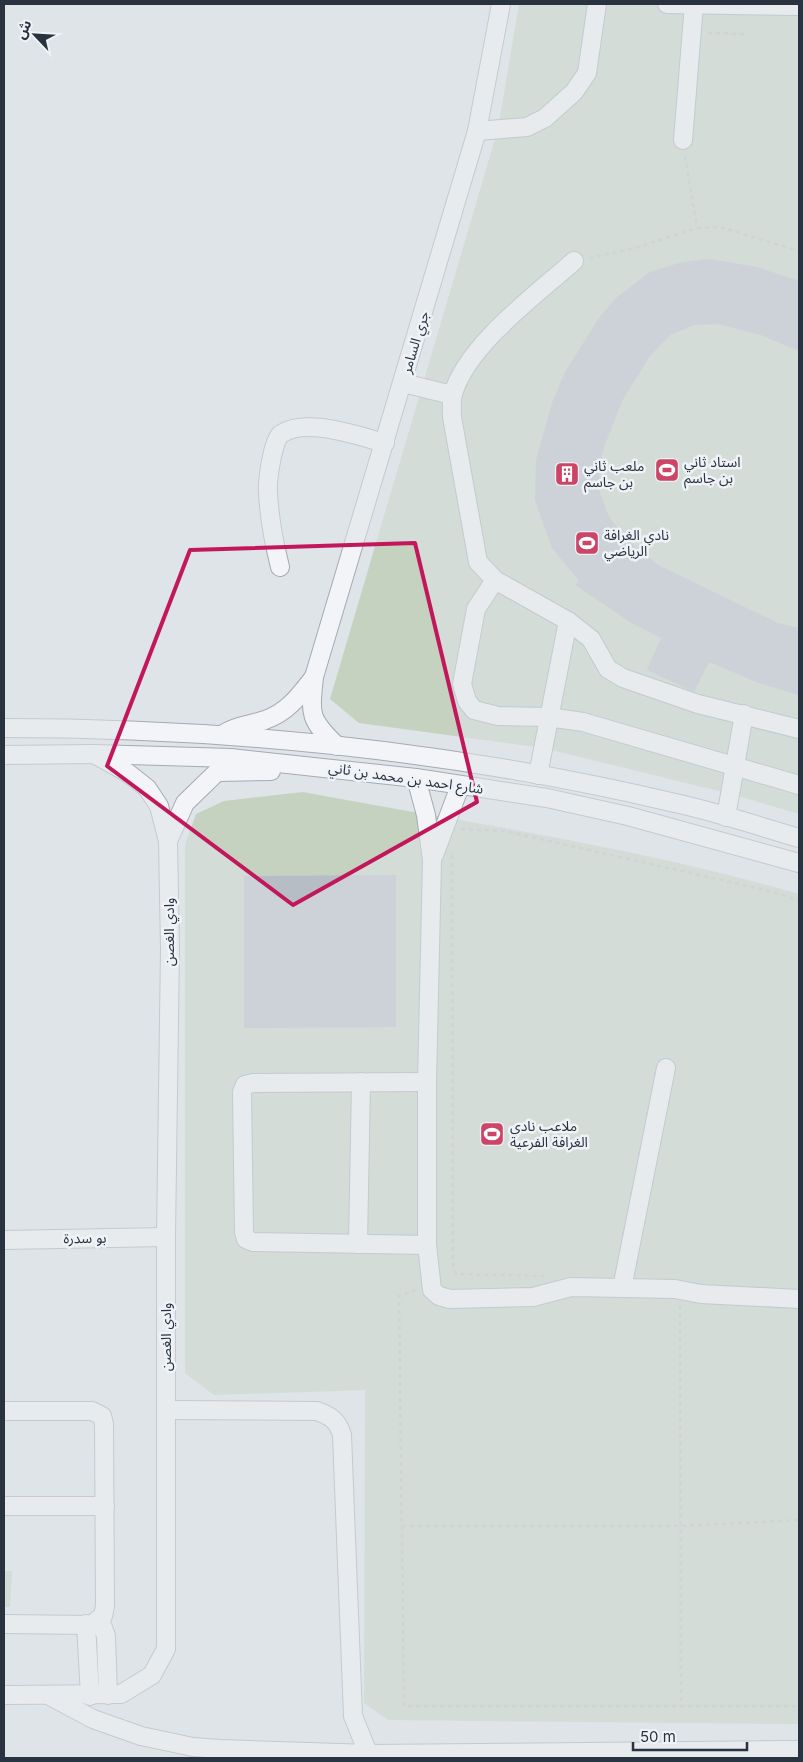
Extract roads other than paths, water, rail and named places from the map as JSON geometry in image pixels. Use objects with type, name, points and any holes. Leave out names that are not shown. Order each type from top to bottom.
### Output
[{"type":"street","name":"جري السامر","points":[[337,746],[319,728],[312,715],[314,677],[478,131],[501,4]]},
{"type":"street","points":[[478,131],[527,127],[544,118],[574,92],[587,73],[597,4]]},
{"type":"street","points":[[667,4],[799,6]]},
{"type":"street","points":[[683,140],[694,4]]},
{"type":"street","points":[[574,261],[492,333],[462,373],[452,395],[452,417],[478,562],[495,580],[568,621],[591,639],[608,669],[623,678],[698,704],[799,729]]},
{"type":"street","points":[[403,383],[452,395]]},
{"type":"street","points":[[280,567],[268,490],[274,445],[279,434],[307,427],[341,431],[385,443]]},
{"type":"street","points":[[495,580],[476,609],[462,684],[467,701],[474,710],[498,716],[548,717],[583,722],[799,785]]},
{"type":"street","points":[[538,775],[568,621]]},
{"type":"street","name":"جري السامر","points":[[221,735],[231,729],[278,715],[295,700],[314,677]]},
{"type":"street","points":[[726,816],[744,714]]},
{"type":"street","name":"شارع احمد بن محمد بن ثاني","points":[[4,728],[158,731],[221,735],[429,757],[538,775],[675,803],[799,838]]},
{"type":"street","name":"شارع احمد بن محمد بن ثاني","points":[[4,755],[94,754],[231,758],[416,778],[534,796],[628,816],[799,863]]},
{"type":"street","name":"وادي الغصن","points":[[4,1694],[121,1694],[152,1675],[166,1649],[166,1237],[170,949],[168,841],[159,806],[147,788],[128,773],[94,754]]},
{"type":"street","name":"وادي الغصن","points":[[168,841],[185,804],[217,772],[336,768]]},
{"type":"street","points":[[416,778],[426,815],[432,860],[427,1082],[430,1286],[439,1296],[465,1300],[533,1297],[571,1287],[622,1288],[799,1299]]},
{"type":"street","points":[[432,860],[460,786]]},
{"type":"street","points":[[622,1288],[666,1068]]},
{"type":"street","points":[[358,1244],[361,1082]]},
{"type":"street","points":[[427,1082],[253,1083],[245,1085],[242,1092],[244,1232],[246,1239],[253,1242],[428,1245]]},
{"type":"street","name":"بو سدرة","points":[[4,1240],[166,1237]]},
{"type":"street","points":[[166,1410],[318,1411],[334,1418],[339,1426],[342,1434],[353,1716],[370,1756]]},
{"type":"street","points":[[4,1411],[92,1412],[102,1416],[104,1424],[105,1611],[93,1622],[4,1624]]},
{"type":"street","points":[[4,1506],[104,1506]]},
{"type":"street","points":[[93,1622],[106,1636],[99,1695]]},
{"type":"street","points":[[47,1695],[93,1719],[133,1733],[166,1742],[220,1749],[370,1756],[690,1754],[799,1750]]},
{"type":"place","name":"استاد ثاني بن جاسم","points":[[667,470]]},
{"type":"place","name":"ملعب ثاني بن جاسم","points":[[567,474]]},
{"type":"place","name":"نادي الغرافة الرياضي","points":[[587,543]]},
{"type":"place","name":"ملاعب نادي الغرافة الفرعية","points":[[492,1134]]}]
